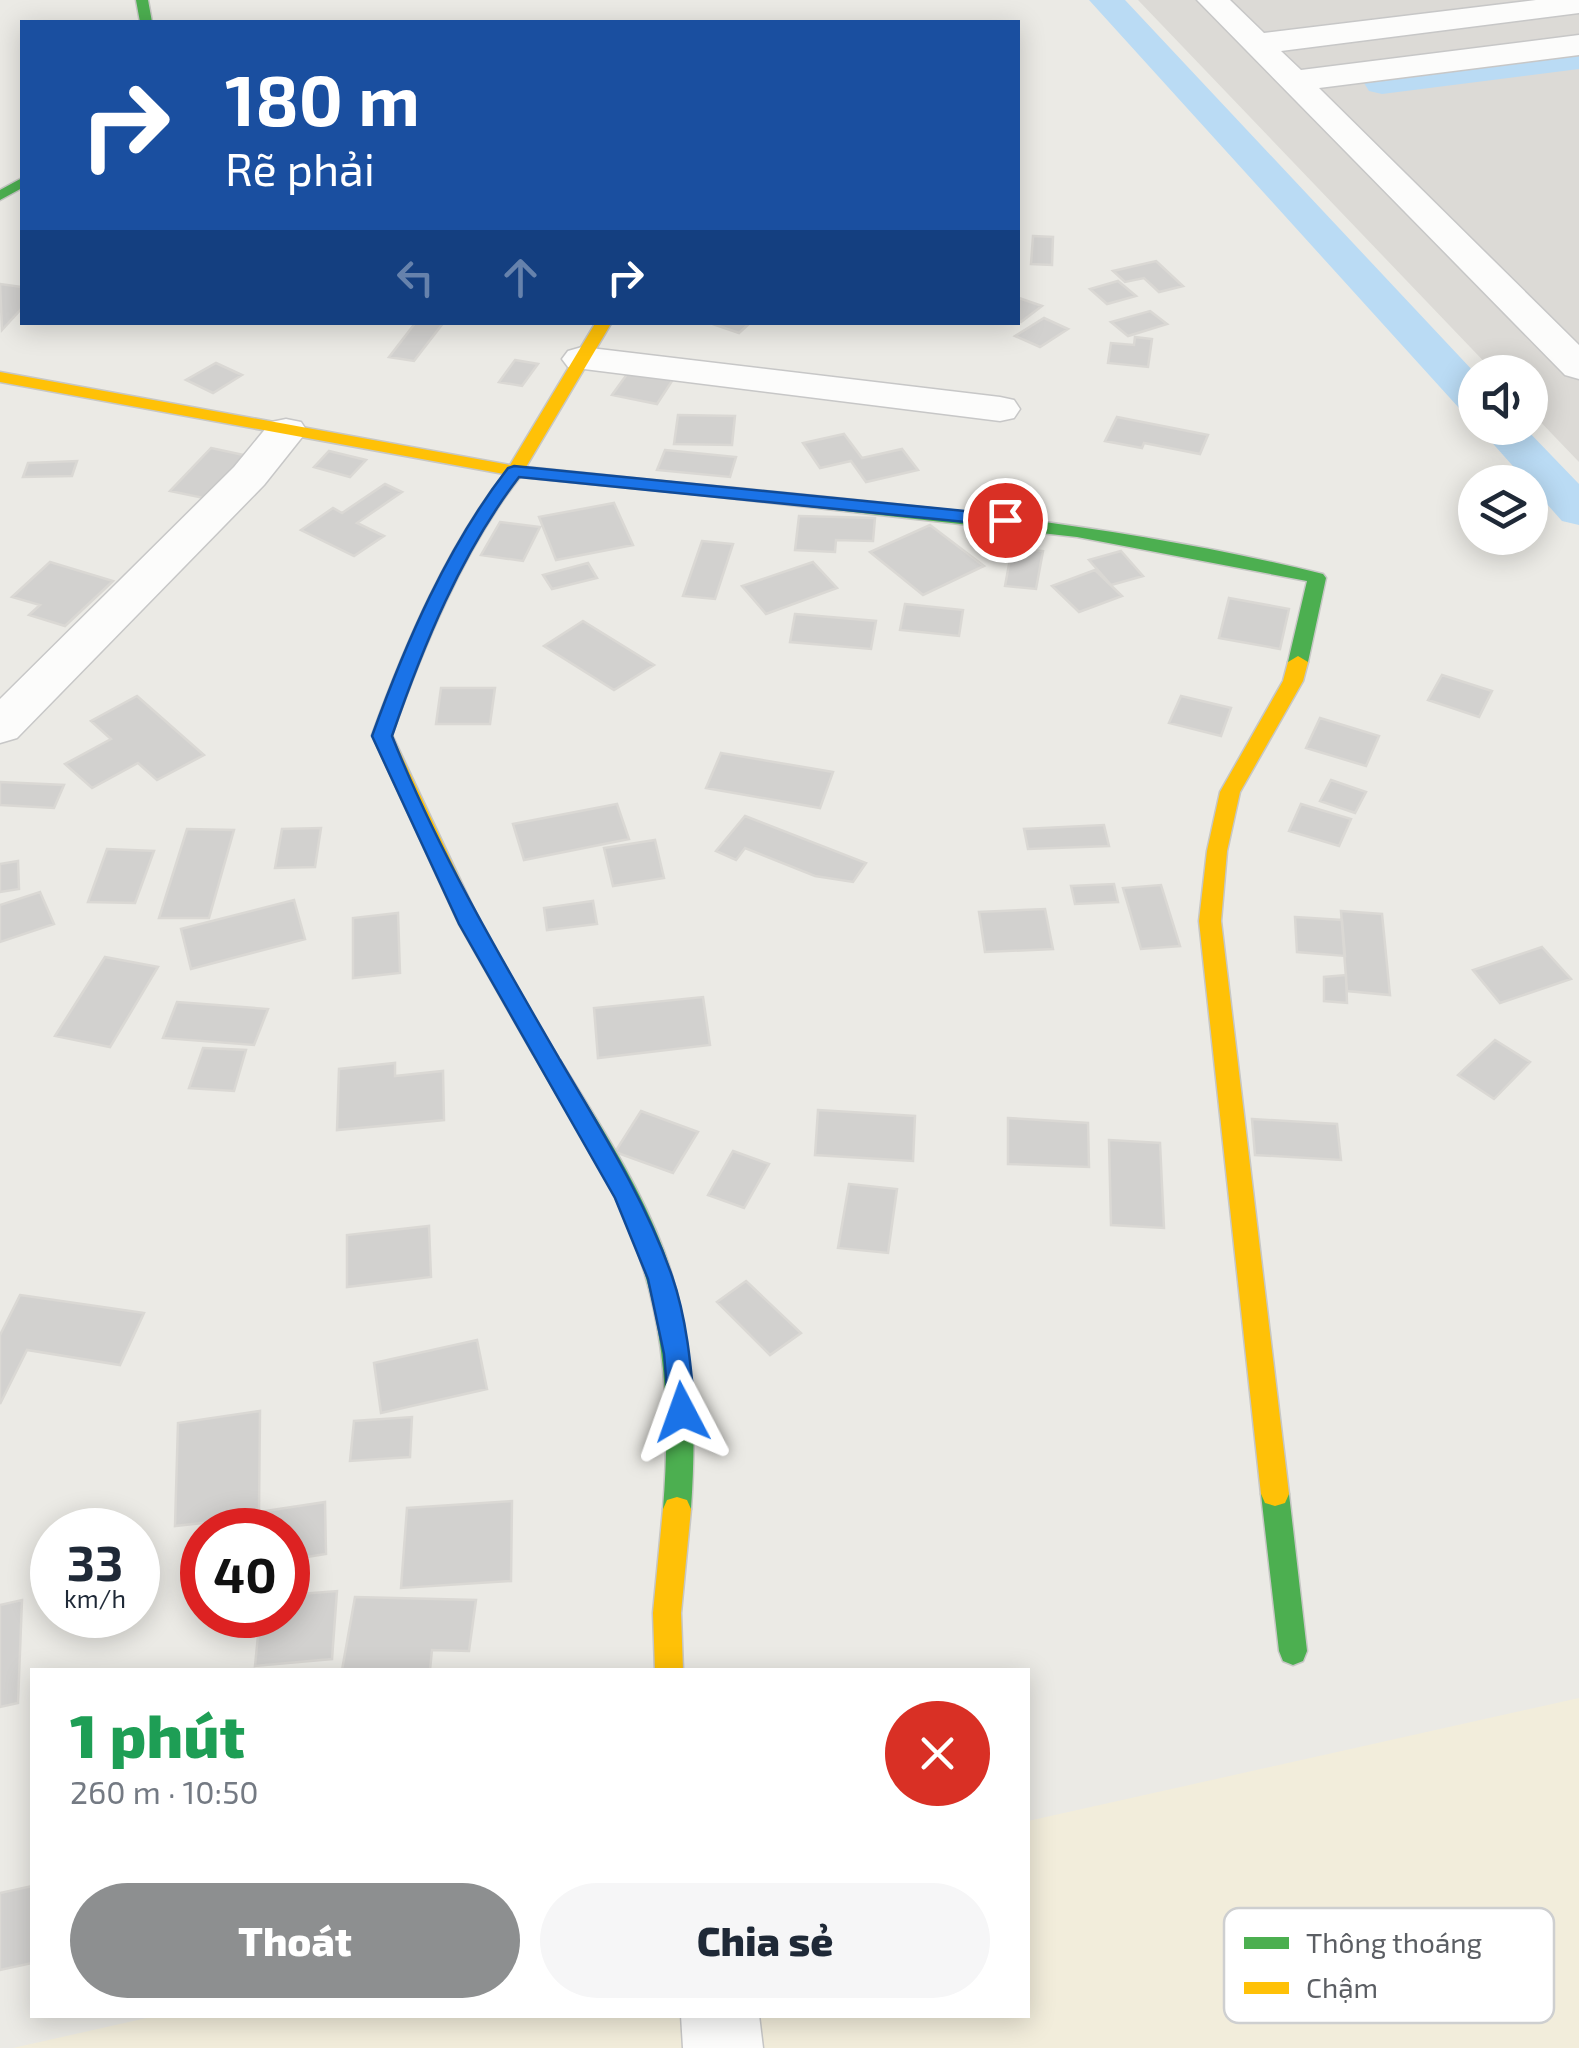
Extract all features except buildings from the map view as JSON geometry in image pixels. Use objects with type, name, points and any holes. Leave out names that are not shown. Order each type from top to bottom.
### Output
[{"type":"street","points":[[1212,0],[1579,367]]},
{"type":"street","points":[[1256,44],[1579,4]]},
{"type":"street","points":[[1294,81],[1579,45]]},
{"type":"street","points":[[602,325],[514,471],[486,508],[432,611],[382,736],[470,924],[626,1195],[661,1279],[681,1383],[683,1440],[667,1613],[669,1668]]},
{"type":"street","points":[[582,359],[1000,410]]},
{"type":"street","points":[[0,377],[514,471],[1042,524],[1248,560],[1317,578],[1293,682],[1230,792],[1217,850],[1210,921],[1293,1651]]},
{"type":"street","points":[[0,727],[248,476],[286,431]]},
{"type":"street","points":[[720,2018],[723,2048]]},
{"type":"shaded area","points":[[1138,0],[1579,0],[1579,462],[1548,430],[1548,355],[1478,355]]},
{"type":"sand","points":[[1579,1698],[1579,2048],[13,2048],[147,2018],[1030,2018],[1030,1821]]},
{"type":"waterway","points":[[1106,0],[1458,381]]},
{"type":"waterway","points":[[1382,83],[1579,58]]},
{"type":"waterway","points":[[1517,445],[1579,511]]},
{"type":"traffic: fast","points":[[142,0],[146,20]]},
{"type":"traffic: fast","points":[[0,196],[20,183]]},
{"type":"traffic: fast","points":[[671,487],[1077,532],[1317,578],[1298,662]]},
{"type":"traffic: fast","points":[[541,1048],[624,1190],[661,1280],[674,1336],[680,1393],[677,1509]]},
{"type":"traffic: fast","points":[[1275,1494],[1293,1651]]},
{"type":"traffic: slow","points":[[541,1048],[470,924],[382,735],[408,663],[486,508],[515,471],[602,325]]},
{"type":"traffic: slow","points":[[0,377],[515,471],[671,487]]},
{"type":"traffic: slow","points":[[1275,1494],[1210,921],[1217,851],[1230,792],[1293,681],[1298,662]]},
{"type":"traffic: slow","points":[[669,1668],[667,1613],[677,1509]]},
{"type":"route","points":[[682,1412],[677,1354],[661,1279],[626,1195],[470,924],[382,736],[408,663],[486,508],[514,471],[1005,520]]}]
